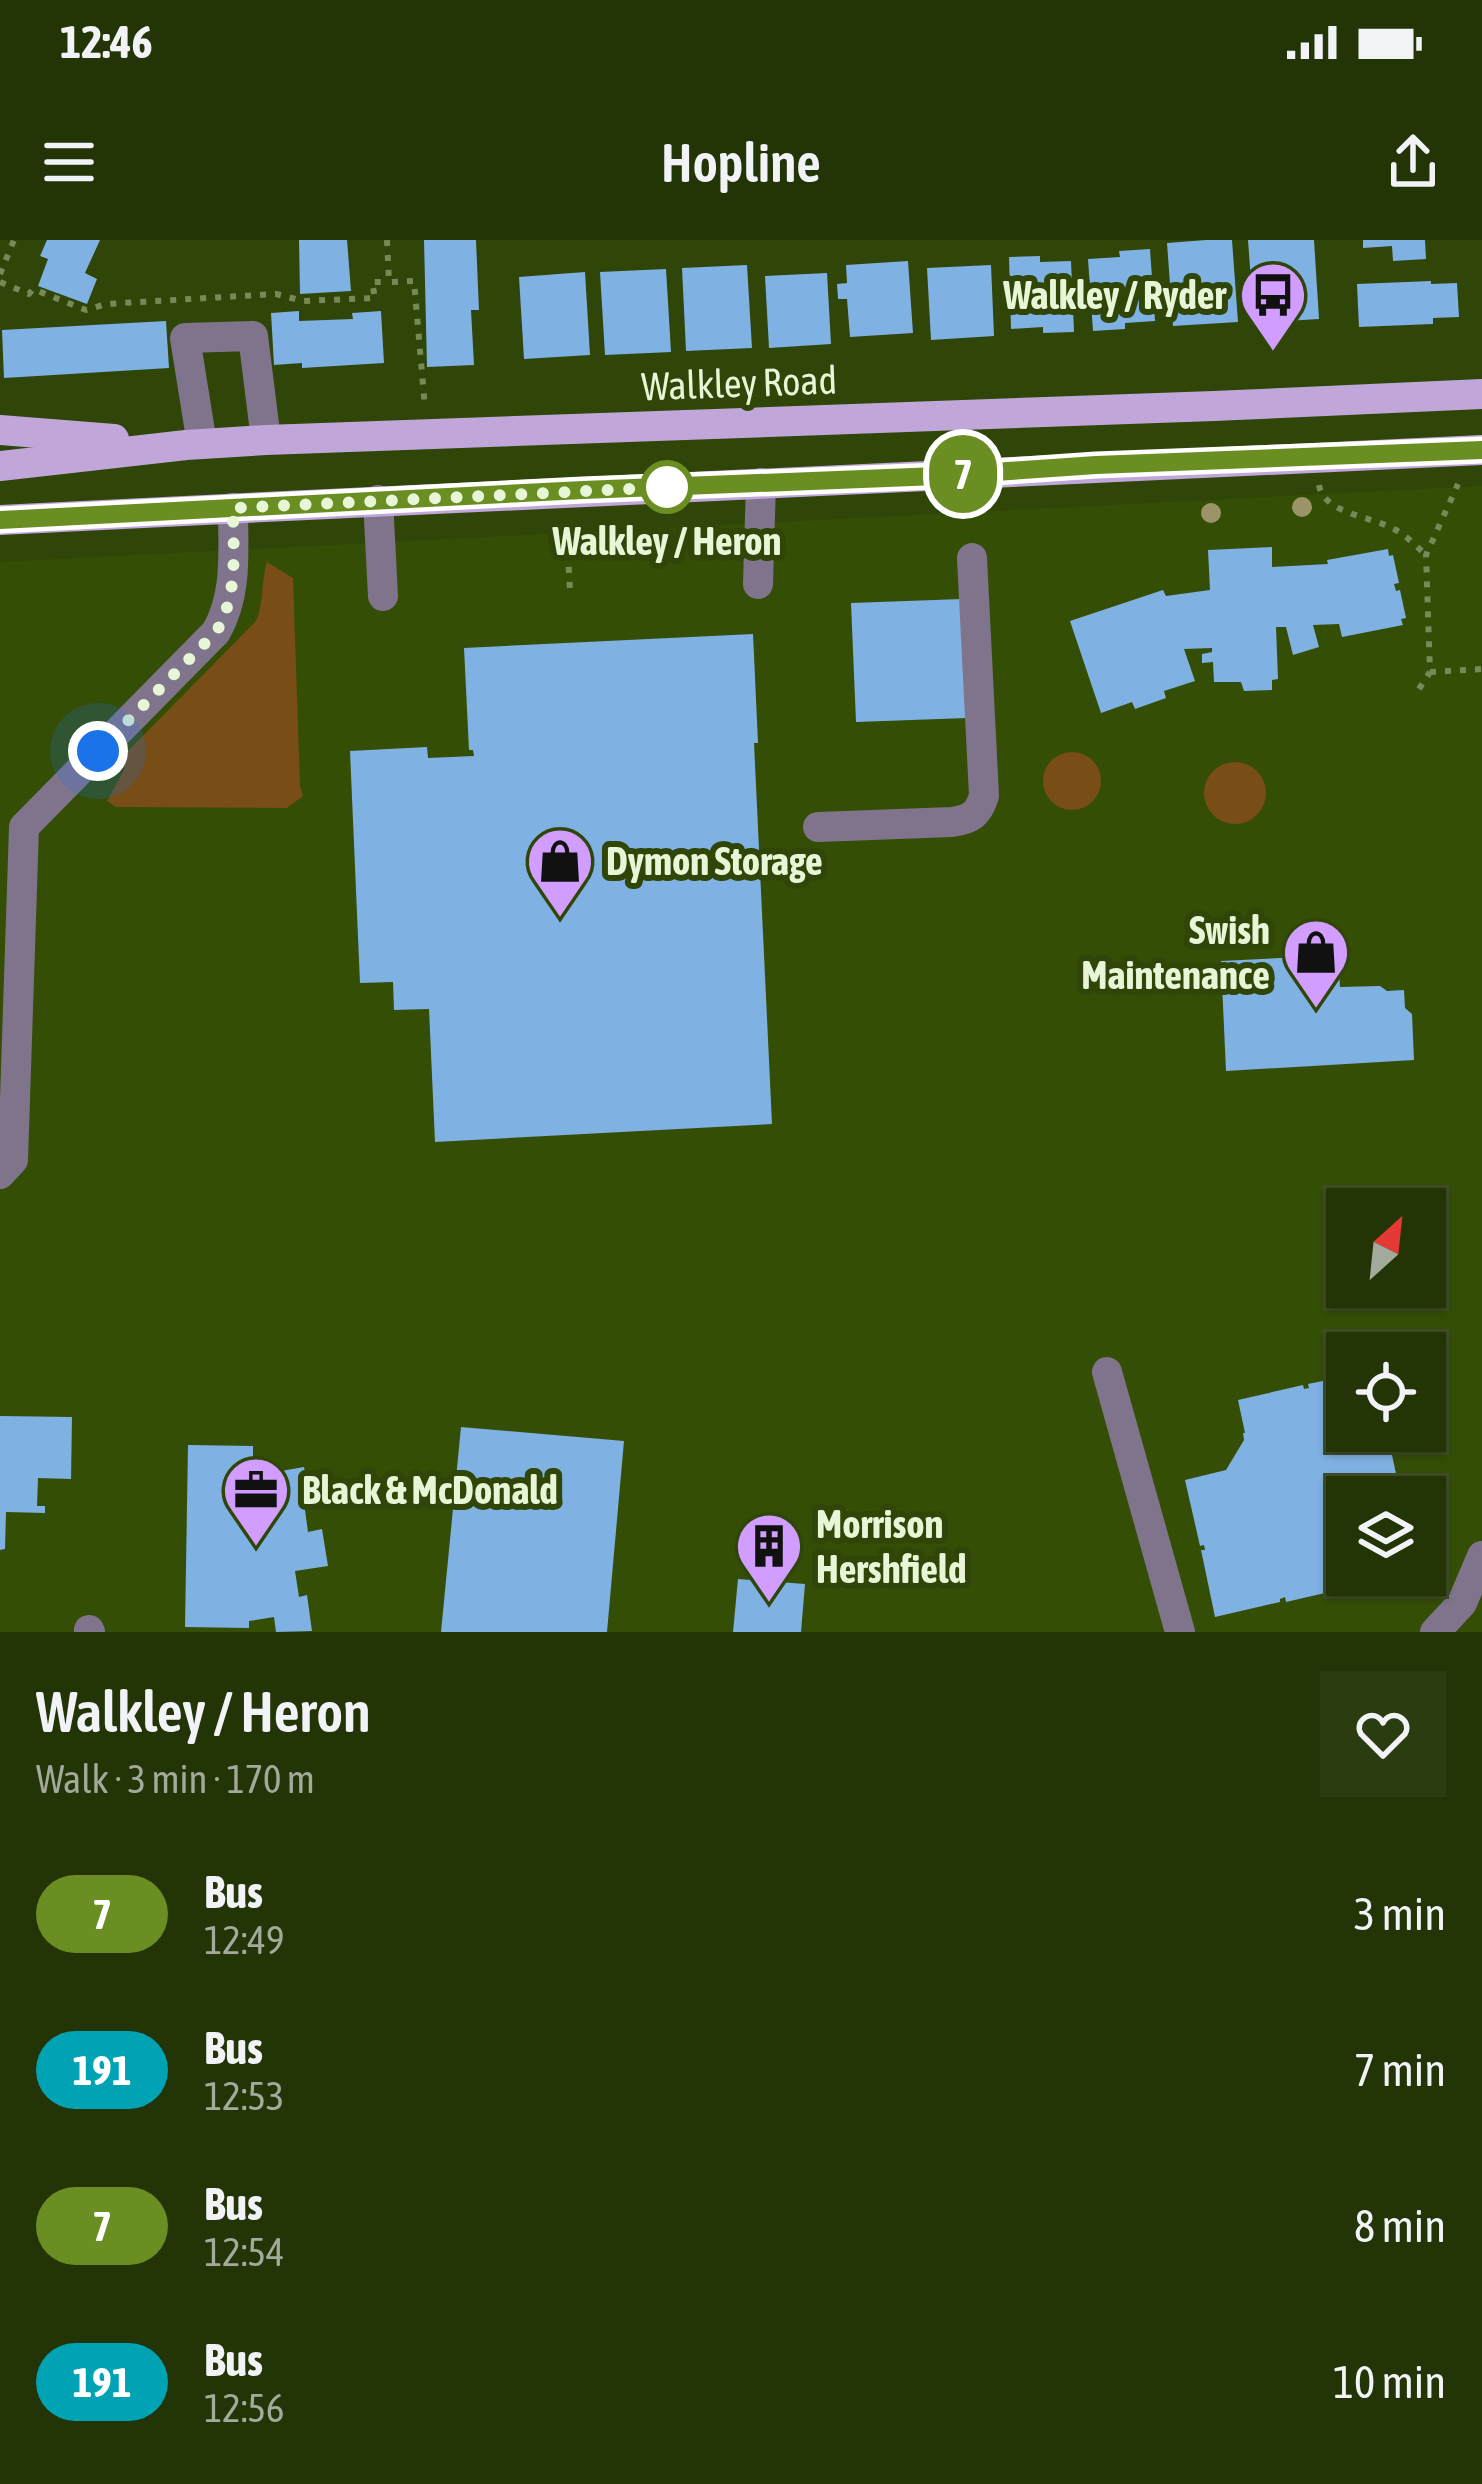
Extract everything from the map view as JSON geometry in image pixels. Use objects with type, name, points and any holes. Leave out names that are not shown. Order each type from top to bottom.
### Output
[{"type":"main road","name":"Walkley Road","points":[[0,466],[266,440],[1482,394]]},
{"type":"main road","points":[[0,430],[194,444]]},
{"type":"main road","points":[[0,520],[1482,450]]},
{"type":"street","points":[[194,444],[185,338],[253,336],[266,440]]},
{"type":"street","points":[[758,584],[760,483]]},
{"type":"street","points":[[378,500],[382,596]]},
{"type":"street","points":[[0,1174],[13,1160],[24,827],[216,632],[231,596],[233,508]]},
{"type":"street","points":[[818,826],[952,822],[971,819],[980,809],[984,796],[972,558]]},
{"type":"street","points":[[1107,1372],[1180,1632]]},
{"type":"street","points":[[1435,1632],[1472,1609],[1482,1556]]},
{"type":"path","points":[[14,240],[0,278],[29,294],[34,290],[86,310],[106,304],[276,294],[303,301],[375,298],[372,282],[414,281],[426,434]]},
{"type":"path","points":[[387,240],[389,282]]},
{"type":"path","points":[[1318,479],[1330,505],[1399,531],[1426,555]]},
{"type":"path","points":[[1419,689],[1430,672],[1426,555],[1458,484]]},
{"type":"path","points":[[566,512],[570,590]]},
{"type":"path","points":[[1430,672],[1482,669]]},
{"type":"shaded area","points":[[1482,486],[1482,1632],[0,1632],[0,562]]},
{"type":"shaded area","points":[[267,562],[293,578],[303,796],[287,808],[116,807],[107,801],[124,770],[126,753],[256,621]]},
{"type":"shaded area","points":[[1072,752],[1092,761],[1101,781],[1092,801],[1072,810],[1052,801],[1043,781],[1052,761]]},
{"type":"shaded area","points":[[1235,762],[1257,771],[1266,793],[1257,815],[1235,824],[1213,815],[1204,793],[1213,771]]},
{"type":"building","points":[[47,240],[100,240],[85,273],[97,279],[87,304],[38,286],[48,259],[40,256]]},
{"type":"building","points":[[299,240],[347,240],[351,291],[300,294]]},
{"type":"building","points":[[424,240],[476,240],[479,310],[471,310],[474,365],[427,367]]},
{"type":"building","points":[[1232,240],[1238,322],[1173,326],[1167,243]]},
{"type":"building","points":[[1248,240],[1314,240],[1319,319],[1254,323]]},
{"type":"building","points":[[1363,240],[1425,240],[1426,259],[1393,261],[1392,246],[1363,248]]},
{"type":"building","points":[[1150,249],[1155,321],[1093,331],[1088,259]]},
{"type":"building","points":[[1040,256],[1040,262],[1071,261],[1074,332],[1011,329],[1009,257]]},
{"type":"building","points":[[908,261],[913,333],[850,337],[847,299],[838,299],[837,284],[847,283],[846,265]]},
{"type":"building","points":[[747,265],[752,348],[686,351],[682,268]]},
{"type":"building","points":[[991,265],[994,336],[931,340],[927,268]]},
{"type":"building","points":[[666,269],[671,352],[605,355],[600,272]]},
{"type":"building","points":[[585,272],[590,355],[524,359],[519,277]]},
{"type":"building","points":[[827,273],[831,344],[769,348],[765,276]]},
{"type":"building","points":[[1457,283],[1459,317],[1433,318],[1433,324],[1359,327],[1357,284]]},
{"type":"building","points":[[299,311],[299,321],[353,319],[352,313],[381,311],[384,363],[274,365],[271,313]]},
{"type":"building","points":[[166,321],[169,368],[4,378],[2,330]]},
{"type":"building","points":[[1272,547],[1272,567],[1328,564],[1327,560],[1388,549],[1406,618],[1401,619],[1403,625],[1342,637],[1339,624],[1313,625],[1319,647],[1293,655],[1286,627],[1276,627],[1278,679],[1272,680],[1272,690],[1244,691],[1241,682],[1214,682],[1213,662],[1202,663],[1202,654],[1212,648],[1184,649],[1195,681],[1164,691],[1166,698],[1135,709],[1132,702],[1101,713],[1070,621],[1163,590],[1166,596],[1210,590],[1208,550]]},
{"type":"building","points":[[962,599],[967,718],[856,722],[851,603]]},
{"type":"building","name":"Dymon Storage","points":[[753,634],[772,1124],[435,1142],[429,1009],[394,1010],[393,982],[360,983],[350,751],[427,747],[428,758],[474,756],[469,750],[464,648]]},
{"type":"building","name":"Swish Maintenance","points":[[1338,955],[1340,987],[1404,990],[1405,1008],[1412,1014],[1414,1060],[1226,1071],[1221,961]]},
{"type":"building","points":[[1326,1380],[1326,1452],[1391,1452],[1396,1476],[1326,1476],[1326,1593],[1286,1602],[1285,1597],[1215,1617],[1201,1550],[1204,1545],[1200,1546],[1185,1480],[1226,1470],[1244,1440],[1238,1400],[1303,1385],[1309,1388],[1308,1384]]},
{"type":"building","points":[[0,1416],[72,1417],[71,1479],[38,1478],[37,1506],[45,1506],[45,1513],[6,1512],[5,1549],[0,1550]]},
{"type":"building","points":[[461,1427],[624,1441],[607,1632],[441,1632]]},
{"type":"building","name":"Black & McDonald","points":[[188,1445],[253,1446],[253,1476],[304,1467],[311,1509],[305,1510],[308,1532],[322,1529],[328,1566],[295,1571],[299,1597],[307,1595],[312,1631],[276,1632],[274,1617],[249,1621],[249,1628],[185,1627]]},
{"type":"building","name":"Morrison Hershfield","points":[[738,1579],[805,1584],[801,1632],[733,1632]]},
{"type":"bus line","name":"7","points":[[0,520],[1482,450]]},
{"type":"place","name":"Walkley / Ryder","points":[[1273,354]]},
{"type":"place","name":"Walkley / Heron","points":[[667,487]]},
{"type":"place","name":"Dymon Storage","points":[[560,920]]},
{"type":"place","name":"Swish Maintenance","points":[[1316,1011]]},
{"type":"place","name":"Black & McDonald","points":[[256,1549]]},
{"type":"place","name":"Morrison Hershfield","points":[[769,1605]]},
{"type":"route","points":[[98,751],[216,632],[226,616],[231,596],[233,508],[672,487],[667,487]]}]
